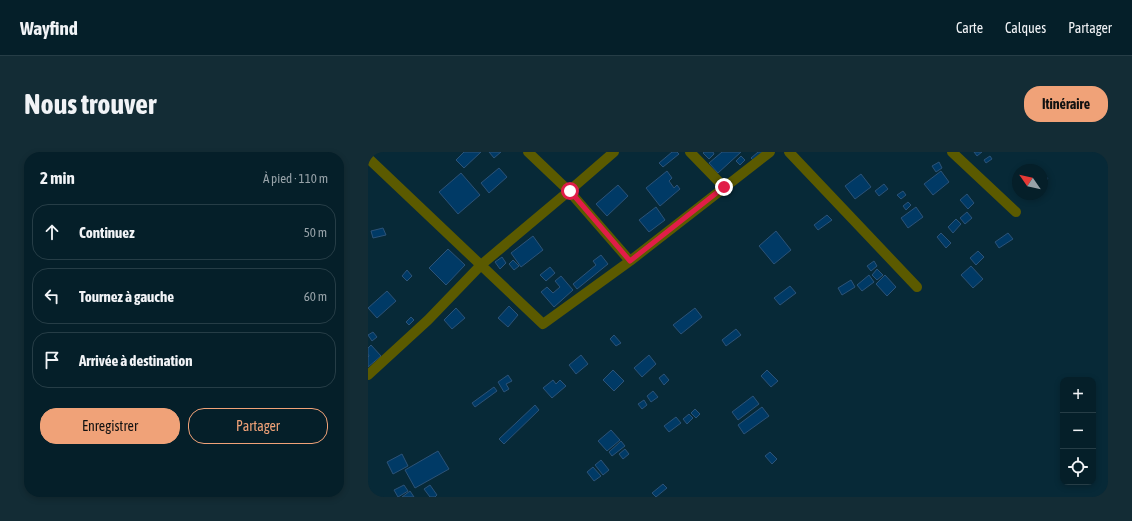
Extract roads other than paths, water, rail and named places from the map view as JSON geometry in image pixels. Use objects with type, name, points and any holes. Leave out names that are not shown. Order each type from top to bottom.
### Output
[{"type":"street","points":[[528,152],[570,191],[630,261]]},
{"type":"street","points":[[368,375],[428,320],[481,265],[570,191],[614,152]]},
{"type":"street","points":[[690,152],[724,187]]},
{"type":"street","points":[[368,158],[543,324],[630,261],[770,152]]},
{"type":"street","points":[[789,152],[917,287]]},
{"type":"street","points":[[952,152],[1016,212]]}]
